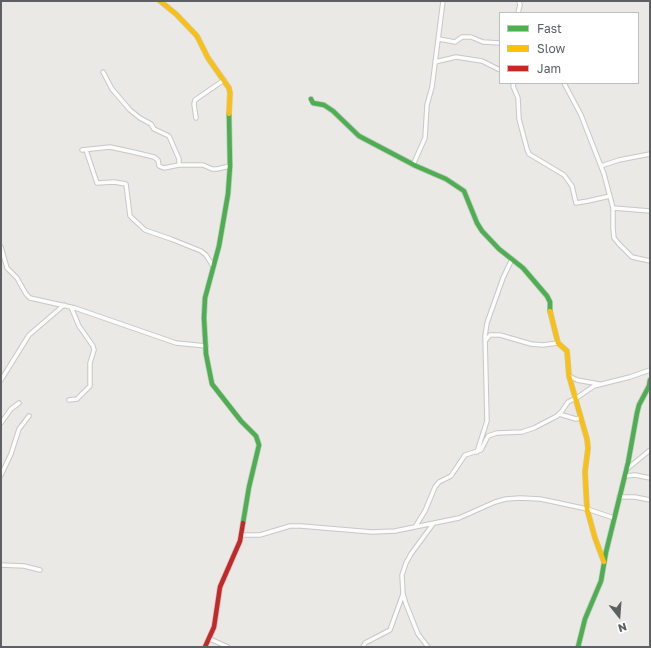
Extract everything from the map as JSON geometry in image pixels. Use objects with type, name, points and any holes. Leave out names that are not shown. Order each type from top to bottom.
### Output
[{"type":"street","points":[[160,1],[198,36],[208,58],[229,88],[228,122],[230,166],[226,212],[219,246],[205,298],[204,322],[208,364],[212,384],[241,421],[254,434],[258,441],[242,535],[220,587],[214,627],[210,639],[205,647]]},
{"type":"street","points":[[413,164],[425,138],[427,105],[432,87],[443,1]]},
{"type":"street","points":[[518,12],[520,5],[519,1]]},
{"type":"street","points":[[439,39],[455,42],[462,37],[471,37],[483,42],[499,43]]},
{"type":"street","points":[[435,62],[456,57],[482,61],[499,70]]},
{"type":"street","points":[[102,72],[112,88],[130,110],[151,124],[153,128],[169,136],[179,159],[179,165]]},
{"type":"street","points":[[196,118],[195,100],[224,80]]},
{"type":"street","points":[[513,84],[518,98],[520,124],[527,149],[530,154],[564,175],[572,186],[576,203],[610,196]]},
{"type":"street","points":[[565,84],[582,115],[601,166],[613,208],[613,233],[617,242],[634,258],[650,261]]},
{"type":"street","points":[[311,99],[313,102],[331,109],[359,136],[446,179],[464,191],[478,225],[494,244],[528,272],[548,298],[558,343],[568,353],[569,376],[588,444],[585,472],[587,509],[595,538],[604,562]]},
{"type":"street","points":[[213,266],[206,255],[201,251],[145,230],[130,216],[126,184],[114,182],[97,183],[84,150],[107,147],[154,157],[158,160],[159,166],[164,168],[179,165],[203,165],[215,169],[230,166]]},
{"type":"street","points":[[601,166],[650,154]]},
{"type":"street","points":[[613,208],[650,211]]},
{"type":"street","points":[[1,247],[7,268],[21,284],[29,297],[71,307],[176,343],[206,346]]},
{"type":"street","points":[[477,452],[487,421],[486,340],[489,315],[512,259]]},
{"type":"street","points":[[1,380],[29,335],[64,305]]},
{"type":"street","points":[[69,400],[77,399],[90,386],[90,363],[94,350],[93,346],[79,326],[71,307]]},
{"type":"street","points":[[486,340],[490,335],[500,335],[531,344],[543,345],[558,343]]},
{"type":"street","points":[[415,527],[425,511],[435,486],[439,482],[451,476],[465,456],[482,450],[486,438],[490,434],[525,431],[542,424],[559,414],[568,402],[599,384],[630,378],[650,370]]},
{"type":"street","points":[[569,376],[577,380],[599,384]]},
{"type":"street","points":[[578,647],[585,619],[601,582],[604,562],[625,476],[639,405],[649,386],[650,380]]},
{"type":"street","points":[[1,422],[11,409],[19,403]]},
{"type":"street","points":[[559,414],[580,418]]},
{"type":"street","points":[[1,475],[11,454],[19,429],[29,416]]},
{"type":"street","points":[[626,469],[650,450]]},
{"type":"street","points":[[625,476],[635,475],[650,478]]},
{"type":"street","points":[[619,498],[635,497],[650,500]]},
{"type":"street","points":[[242,535],[260,535],[290,526],[383,532],[434,524],[462,517],[484,506],[513,498],[540,499],[587,509],[614,518]]},
{"type":"street","points":[[428,647],[418,634],[403,594],[402,575],[406,563],[417,544],[434,524]]},
{"type":"street","points":[[1,566],[21,565],[40,570]]},
{"type":"street","points":[[363,647],[366,643],[390,630],[403,594]]},
{"type":"street","points":[[210,639],[228,647]]},
{"type":"traffic: fast","points":[[311,99],[313,103],[324,105],[333,111],[359,136],[416,166],[446,179],[464,191],[477,223],[482,231],[499,249],[523,268],[547,296],[550,302],[550,311]]},
{"type":"traffic: fast","points":[[229,114],[230,166],[228,194],[219,246],[205,298],[204,318],[206,354],[212,384],[241,421],[256,436],[259,445],[249,487],[243,523]]},
{"type":"traffic: fast","points":[[578,647],[585,619],[601,581],[606,552],[628,463],[637,413],[639,405],[649,386],[650,380]]},
{"type":"traffic: slow","points":[[160,1],[176,14],[197,36],[208,58],[229,88],[229,114]]},
{"type":"traffic: slow","points":[[550,311],[558,343],[567,351],[569,376],[587,439],[588,448],[585,472],[587,509],[595,538],[604,562]]},
{"type":"traffic: jam","points":[[205,647],[214,627],[220,587],[240,541],[243,523]]}]
